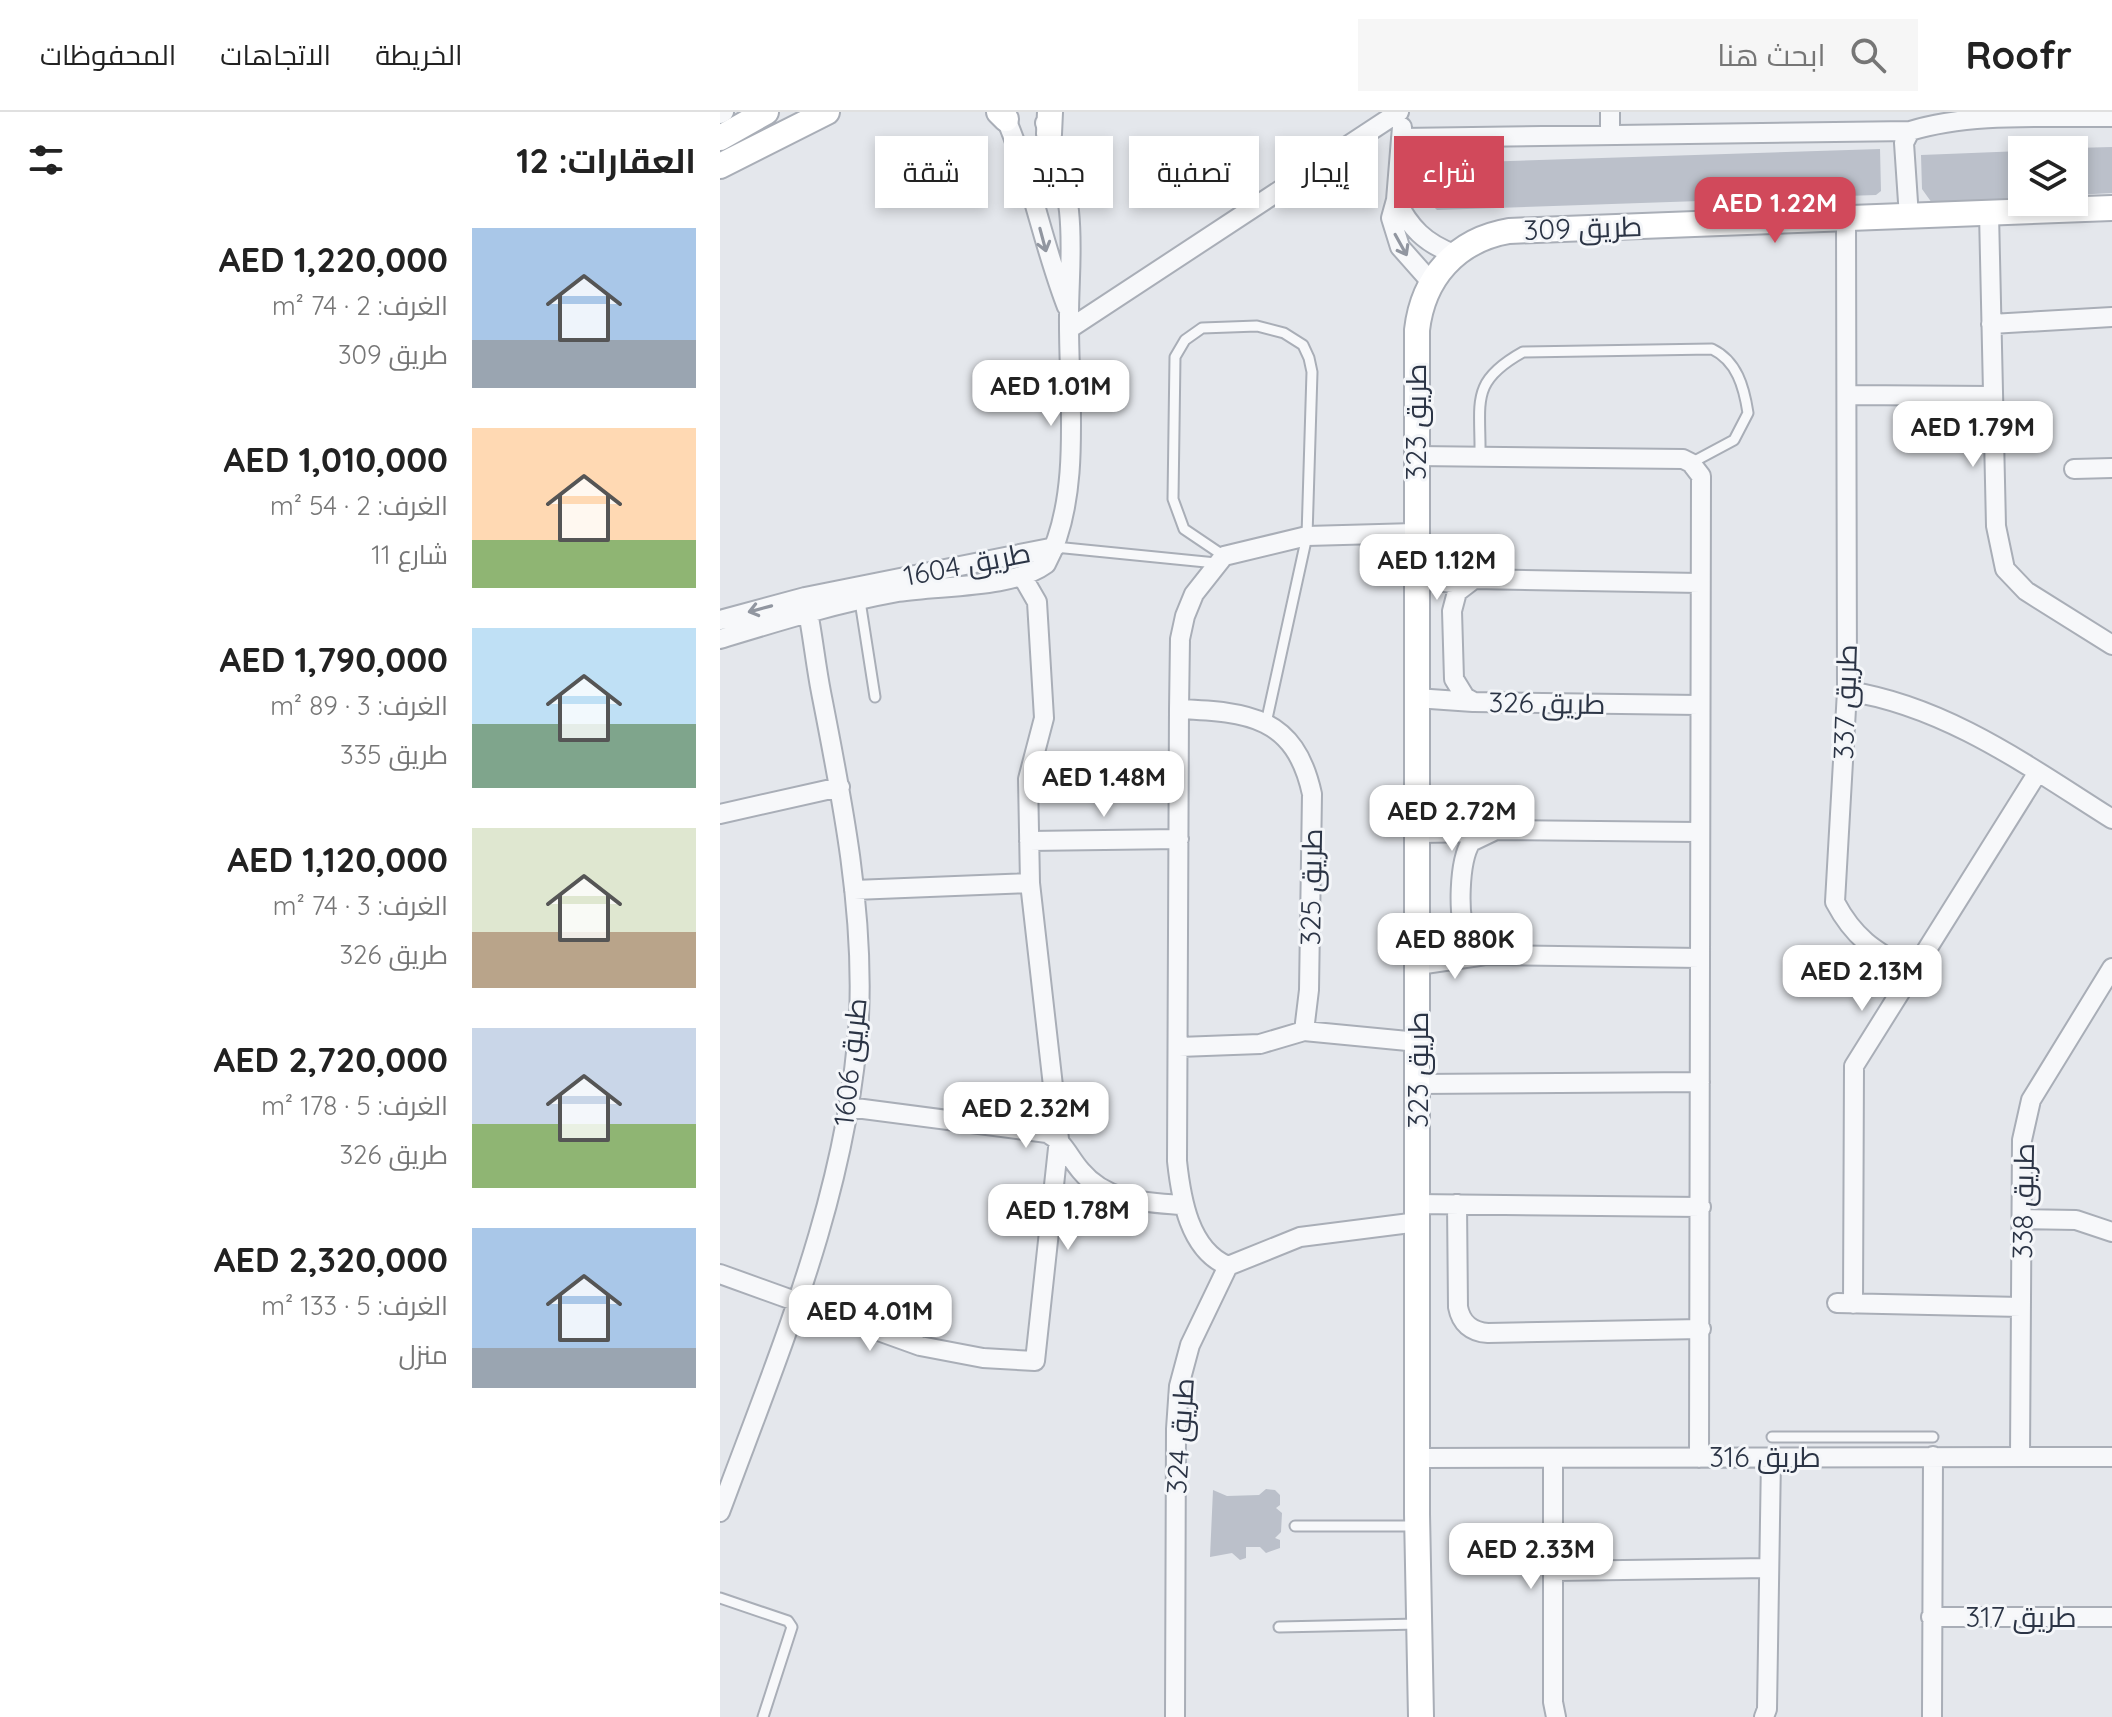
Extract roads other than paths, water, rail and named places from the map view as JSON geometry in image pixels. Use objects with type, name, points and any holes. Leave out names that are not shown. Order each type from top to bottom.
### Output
[{"type":"street","points":[[720,138],[766,112]]},
{"type":"street","points":[[720,166],[827,112]]},
{"type":"street","points":[[1401,112],[1401,136]]},
{"type":"street","points":[[1069,321],[1401,112]]},
{"type":"street","points":[[1610,112],[1610,135]]},
{"type":"street","points":[[1003,114],[1018,147],[1069,321]]},
{"type":"street","points":[[1504,137],[1910,131],[1927,125],[1990,116],[2112,117]]},
{"type":"street","points":[[1046,119],[1069,209],[1072,253],[1069,321],[1072,426],[1062,525],[1055,547]]},
{"type":"street","points":[[1909,217],[1904,143],[1910,131]]},
{"type":"street","points":[[1394,207],[1391,218],[1400,247],[1431,282]]},
{"type":"street","points":[[1401,208],[1413,229],[1432,246],[1454,254]]},
{"type":"street","name":"طريق 309","points":[[2088,209],[2112,208]]},
{"type":"street","name":"طريق 309","points":[[1509,231],[2008,212]]},
{"type":"street","points":[[1989,213],[1996,526],[2005,569],[2026,591],[2112,645]]},
{"type":"street","name":"طريق 309","points":[[2061,216],[2082,221],[2112,221]]},
{"type":"street","name":"طريق 337","points":[[1846,219],[1849,395],[1847,691],[1835,902],[1849,928],[1868,946],[1912,972]]},
{"type":"street","name":"طريق 323","points":[[1421,1717],[1417,1526],[1417,330],[1423,297],[1454,254],[1485,236],[1509,231]]},
{"type":"street","points":[[1991,324],[2112,317]]},
{"type":"street","points":[[1849,395],[1991,396]]},
{"type":"street","points":[[1416,456],[1683,459],[1691,463],[1701,476],[1699,1458]]},
{"type":"street","points":[[2074,469],[2112,468]]},
{"type":"street","points":[[1415,533],[1307,536],[1220,560],[1194,594],[1185,616],[1180,639],[1179,709],[1177,1161],[1181,1205],[1214,1260],[1228,1266],[1300,1237],[1457,1204],[1701,1207]]},
{"type":"street","name":"طريق 1604","points":[[720,639],[806,605],[860,601],[1022,576],[1046,564],[1055,547]]},
{"type":"street","name":"طريق 1604","points":[[720,620],[806,605],[1055,547]]},
{"type":"street","points":[[720,1274],[871,1331],[920,1346],[983,1358],[1035,1361],[1059,1139],[1030,883],[1028,779],[1044,718],[1037,602],[1022,576]]},
{"type":"street","points":[[1416,579],[1463,584],[1474,579],[1700,583]]},
{"type":"street","name":"طريق 326","points":[[1463,584],[1457,592],[1452,611],[1454,679],[1465,697],[1474,702],[1699,705]]},
{"type":"street","name":"طريق 1606","points":[[720,1512],[798,1301],[839,1157],[859,1017],[854,890],[840,787],[806,605]]},
{"type":"street","points":[[1847,691],[1885,697],[1922,709],[2038,772],[2112,819]]},
{"type":"street","points":[[1416,698],[1474,702]]},
{"type":"street","name":"طريق 325","points":[[1179,709],[1227,711],[1252,716],[1266,723],[1294,746],[1306,769],[1312,794],[1309,990],[1304,1031]]},
{"type":"street","points":[[2021,1307],[1845,1304],[1852,1078],[1854,1066],[2038,772]]},
{"type":"street","points":[[720,814],[840,787]]},
{"type":"street","points":[[1486,955],[1471,944],[1463,927],[1461,869],[1471,842],[1487,832]]},
{"type":"street","points":[[1417,833],[1698,832]]},
{"type":"street","points":[[1029,841],[1179,839]]},
{"type":"street","points":[[854,890],[1030,883]]},
{"type":"street","points":[[1418,965],[1486,955],[1700,958]]},
{"type":"street","name":"طريق 338","points":[[2020,1457],[2022,1140],[2031,1100],[2112,968]]},
{"type":"street","points":[[1179,1047],[1260,1044],[1304,1031],[1418,1042]]},
{"type":"street","points":[[1418,1084],[1700,1082]]},
{"type":"street","points":[[848,1107],[1036,1130],[1059,1139],[1080,1170],[1106,1192],[1124,1199],[1181,1205]]},
{"type":"street","points":[[1457,1204],[1458,1307],[1463,1321],[1473,1330],[1488,1333],[1701,1329]]},
{"type":"street","points":[[2023,1219],[2076,1220],[2112,1232]]},
{"type":"street","name":"طريق 324","points":[[1175,1717],[1176,1429],[1179,1386],[1190,1345],[1228,1266]]},
{"type":"street","name":"طريق 317","points":[[1932,1717],[1933,1456]]},
{"type":"street","name":"طريق 316","points":[[1419,1458],[2112,1457]]},
{"type":"street","points":[[1553,1458],[1553,1702],[1556,1717]]},
{"type":"street","points":[[1764,1717],[1771,1458]]},
{"type":"street","points":[[1552,1571],[1769,1568]]},
{"type":"street","name":"طريق 317","points":[[1931,1617],[2112,1617]]},
{"type":"lane","points":[[1220,560],[1184,529],[1173,499],[1175,357],[1185,340],[1202,328],[1257,326],[1284,333],[1303,345],[1312,372],[1307,536],[1266,723]]},
{"type":"lane","points":[[1480,457],[1482,390],[1497,367],[1523,352],[1712,349],[1727,356],[1739,378],[1748,413],[1734,440],[1691,463]]},
{"type":"lane","points":[[1055,547],[1220,560]]},
{"type":"lane","points":[[860,601],[875,697]]},
{"type":"lane","points":[[1772,1437],[1933,1437]]},
{"type":"lane","points":[[1295,1526],[1417,1526]]},
{"type":"lane","points":[[720,1598],[788,1621],[792,1627],[763,1717]]},
{"type":"lane","points":[[1279,1627],[1418,1624]]}]
